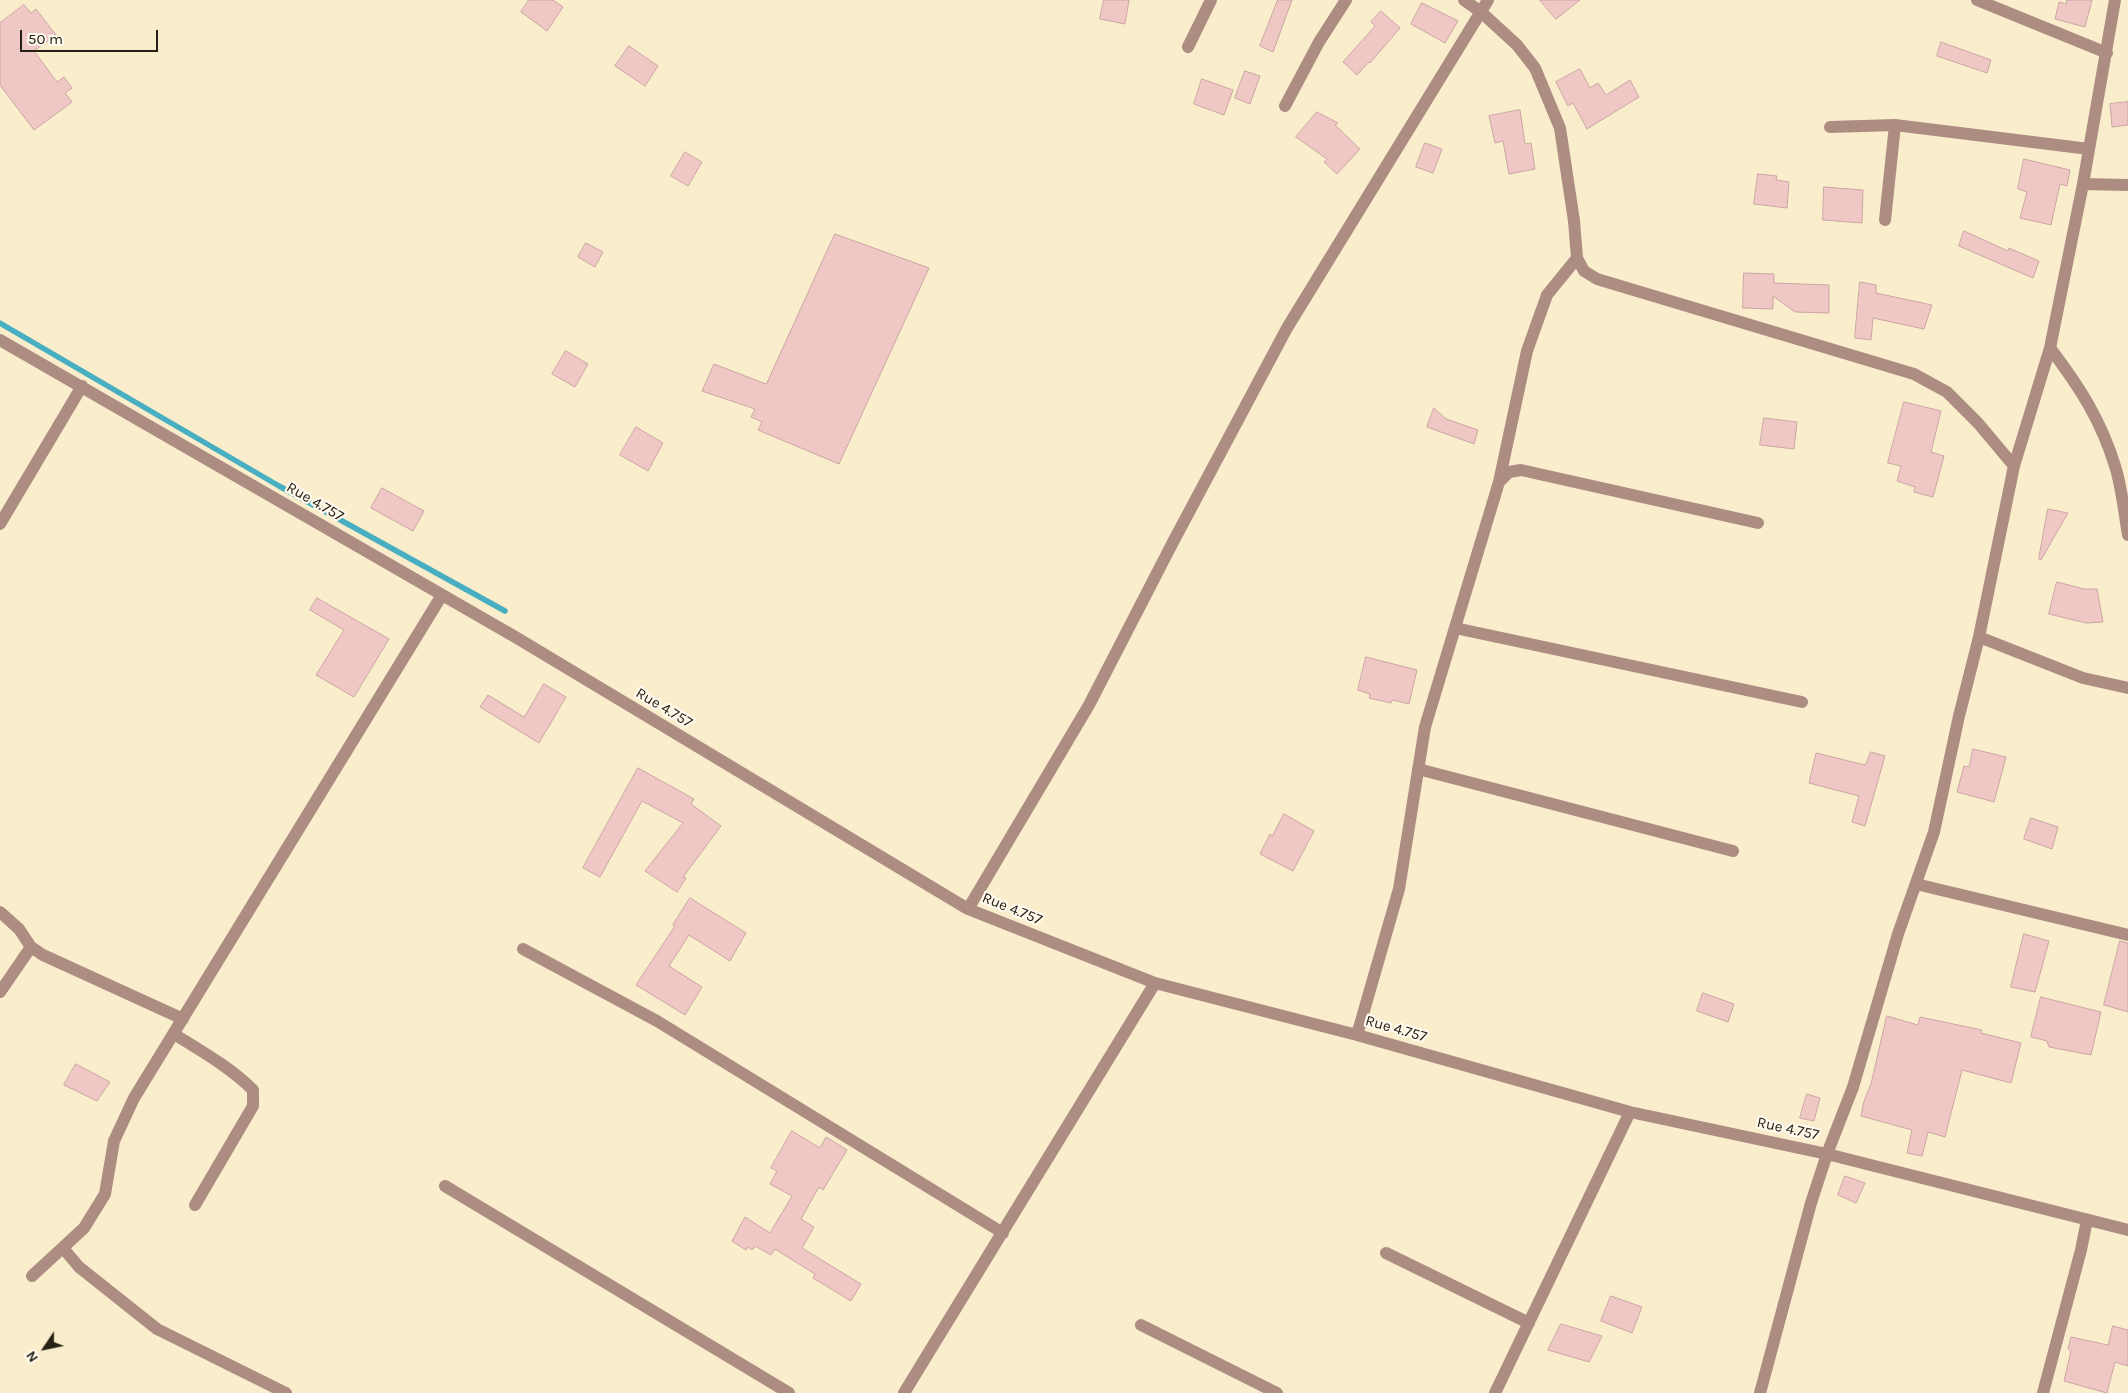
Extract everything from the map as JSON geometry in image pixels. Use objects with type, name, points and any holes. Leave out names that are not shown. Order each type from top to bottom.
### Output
[{"type":"street","points":[[1188,47],[1211,0]]},
{"type":"street","points":[[1284,106],[1319,42],[1346,0]]},
{"type":"street","points":[[1464,0],[1481,12],[1517,45],[1535,68],[1560,128],[1574,221],[1577,258],[1584,271],[1597,279],[1914,374],[1947,392],[1978,423],[2014,466]]},
{"type":"street","points":[[968,909],[1089,705],[1287,328],[1488,0]]},
{"type":"street","points":[[1977,0],[2107,54]]},
{"type":"street","points":[[1760,1393],[1808,1212],[1827,1154],[1853,1087],[1898,934],[1934,832],[1959,716],[1979,637],[2014,466],[2050,348],[2083,184],[2115,0]]},
{"type":"street","points":[[1830,128],[1895,125],[2089,148]]},
{"type":"street","points":[[1885,220],[1895,125]]},
{"type":"street","points":[[2083,184],[2128,186]]},
{"type":"street","points":[[1357,1034],[1399,889],[1425,727],[1499,482],[1527,351],[1547,295],[1577,258]]},
{"type":"street","name":"Rue 4.757","points":[[0,340],[442,595],[968,909],[1155,983],[1357,1034],[1630,1112],[1827,1154],[2128,1230]]},
{"type":"street","points":[[2050,348],[2077,383],[2098,420],[2116,467],[2128,535]]},
{"type":"street","points":[[0,524],[82,386]]},
{"type":"street","points":[[1499,482],[1509,472],[1521,470],[1758,523]]},
{"type":"street","points":[[32,1276],[84,1228],[105,1194],[114,1141],[134,1098],[442,595]]},
{"type":"street","points":[[1455,628],[1802,702]]},
{"type":"street","points":[[1979,637],[2083,678],[2128,688]]},
{"type":"street","points":[[1418,769],[1734,851]]},
{"type":"street","points":[[1916,884],[2128,936]]},
{"type":"street","points":[[0,912],[19,929],[32,947],[43,955],[183,1019]]},
{"type":"street","points":[[0,992],[32,947]]},
{"type":"street","points":[[523,949],[657,1021],[1003,1233]]},
{"type":"street","points":[[904,1393],[1155,983]]},
{"type":"street","points":[[174,1034],[220,1063],[241,1078],[253,1090],[253,1106],[195,1205]]},
{"type":"street","points":[[1495,1393],[1630,1112]]},
{"type":"street","points":[[445,1186],[789,1393]]},
{"type":"street","points":[[2044,1393],[2082,1250],[2087,1220]]},
{"type":"street","points":[[63,1248],[79,1267],[156,1329],[286,1393]]},
{"type":"street","points":[[1386,1253],[1529,1323]]},
{"type":"street","points":[[1141,1325],[1277,1393]]},
{"type":"building","points":[[529,0],[553,0],[563,7],[547,31],[521,12]]},
{"type":"building","points":[[1104,0],[1129,0],[1125,24],[1100,19]]},
{"type":"building","points":[[1278,0],[1292,0],[1273,52],[1260,46]]},
{"type":"building","points":[[1540,0],[1580,0],[1556,19]]},
{"type":"building","points":[[2067,0],[2092,0],[2085,27],[2055,19],[2059,2],[2066,4]]},
{"type":"building","points":[[1422,3],[1458,21],[1445,43],[1411,24]]},
{"type":"building","points":[[24,5],[31,13],[36,9],[56,35],[34,51],[57,82],[64,77],[72,88],[65,93],[72,102],[34,130],[0,85],[0,23]]},
{"type":"building","points":[[1381,11],[1400,28],[1357,75],[1343,62],[1375,26],[1371,22]]},
{"type":"building","points":[[1941,42],[1991,60],[1987,73],[1937,56]]},
{"type":"building","points":[[629,46],[658,66],[645,86],[615,66]]},
{"type":"building","points":[[1580,69],[1590,88],[1598,83],[1606,95],[1630,80],[1639,97],[1587,129],[1573,103],[1568,106],[1556,82]]},
{"type":"building","points":[[1245,71],[1260,76],[1250,104],[1235,98]]},
{"type":"building","points":[[1202,79],[1233,90],[1224,115],[1194,104]]},
{"type":"building","points":[[2128,102],[2128,125],[2112,127],[2110,104]]},
{"type":"building","points":[[1520,110],[1525,144],[1531,143],[1535,169],[1509,174],[1503,141],[1495,143],[1489,116]]},
{"type":"building","points":[[1317,112],[1338,123],[1335,125],[1360,149],[1337,174],[1324,162],[1327,159],[1296,137]]},
{"type":"building","points":[[1425,143],[1442,149],[1433,173],[1416,167]]},
{"type":"building","points":[[685,152],[702,162],[688,186],[671,176]]},
{"type":"building","points":[[2024,159],[2070,170],[2067,186],[2060,184],[2051,225],[2020,218],[2027,192],[2018,189]]},
{"type":"building","points":[[1758,174],[1777,176],[1776,180],[1789,182],[1787,208],[1754,204]]},
{"type":"building","points":[[1824,187],[1863,190],[1862,223],[1823,220]]},
{"type":"building","points":[[1964,231],[2008,251],[2009,248],[2039,261],[2033,278],[1959,246]]},
{"type":"building","points":[[835,234],[929,268],[839,464],[758,430],[762,422],[751,417],[755,409],[702,391],[714,364],[766,384]]},
{"type":"building","points":[[586,243],[603,252],[595,267],[578,257]]},
{"type":"building","points":[[1744,273],[1774,274],[1774,283],[1829,285],[1829,313],[1795,312],[1773,296],[1773,309],[1743,308]]},
{"type":"building","points":[[1860,282],[1876,285],[1876,293],[1932,305],[1924,329],[1873,318],[1871,340],[1855,338]]},
{"type":"building","points":[[566,351],[588,364],[575,387],[552,374]]},
{"type":"building","points":[[1904,402],[1941,411],[1931,452],[1944,456],[1933,497],[1914,492],[1915,487],[1897,481],[1901,466],[1888,463]]},
{"type":"building","points":[[1434,408],[1446,419],[1478,430],[1474,444],[1427,427]]},
{"type":"building","points":[[1764,418],[1797,422],[1794,449],[1760,445]]},
{"type":"building","points":[[636,427],[663,443],[648,471],[620,455]]},
{"type":"building","points":[[382,488],[424,511],[413,531],[371,508]]},
{"type":"building","points":[[2048,509],[2068,513],[2041,560],[2039,559]]},
{"type":"building","points":[[2057,582],[2084,589],[2097,589],[2103,622],[2086,623],[2049,614]]},
{"type":"building","points":[[317,598],[389,639],[354,697],[316,675],[344,630],[310,610]]},
{"type":"building","points":[[1366,657],[1417,670],[1409,704],[1392,700],[1391,703],[1369,698],[1370,694],[1358,690]]},
{"type":"building","points":[[544,684],[566,697],[539,743],[480,707],[488,695],[524,717]]},
{"type":"building","points":[[1973,749],[2006,757],[1994,802],[1957,792],[1964,766],[1969,767]]},
{"type":"building","points":[[1871,752],[1885,756],[1865,826],[1852,822],[1859,796],[1809,783],[1816,753],[1865,765]]},
{"type":"building","points":[[638,768],[694,799],[691,804],[721,826],[683,877],[686,878],[677,892],[645,871],[683,823],[642,801],[600,877],[583,868]]},
{"type":"building","points":[[1284,814],[1314,831],[1293,871],[1260,854],[1270,834],[1272,836]]},
{"type":"building","points":[[2031,818],[2058,827],[2052,849],[2024,839]]},
{"type":"building","points":[[690,898],[746,933],[730,961],[689,935],[669,966],[702,987],[685,1015],[636,985],[675,926],[673,925]]},
{"type":"building","points":[[2024,934],[2049,941],[2035,992],[2011,987]]},
{"type":"building","points":[[2120,941],[2128,943],[2128,1012],[2104,1005]]},
{"type":"building","points":[[1703,993],[1734,1004],[1728,1022],[1697,1011]]},
{"type":"building","points":[[2041,997],[2101,1012],[2091,1055],[2049,1047],[2047,1041],[2031,1037]]},
{"type":"building","points":[[1887,1016],[1918,1025],[1920,1017],[1982,1030],[1981,1033],[2021,1043],[2011,1083],[1962,1070],[1945,1137],[1928,1132],[1922,1156],[1907,1153],[1912,1130],[1861,1116],[1864,1101],[1871,1084]]},
{"type":"building","points":[[76,1064],[110,1082],[97,1101],[64,1085]]},
{"type":"building","points":[[1807,1094],[1820,1098],[1814,1121],[1800,1118]]},
{"type":"building","points":[[792,1131],[820,1148],[826,1137],[847,1150],[823,1190],[819,1187],[801,1219],[814,1227],[802,1248],[861,1284],[851,1301],[813,1278],[815,1274],[775,1249],[771,1255],[755,1246],[752,1250],[748,1247],[746,1250],[732,1241],[745,1217],[770,1233],[792,1196],[770,1184],[777,1171],[771,1168]]},
{"type":"building","points":[[1845,1176],[1865,1183],[1856,1203],[1838,1195]]},
{"type":"building","points":[[1611,1296],[1642,1307],[1632,1333],[1601,1321]]},
{"type":"building","points":[[1561,1324],[1602,1336],[1589,1362],[1548,1350]]},
{"type":"building","points":[[2113,1326],[2128,1330],[2128,1366],[2115,1362],[2107,1393],[2064,1381],[2071,1351],[2068,1349],[2071,1337],[2108,1345]]},
{"type":"waterway","points":[[0,323],[279,486],[505,611]]}]
